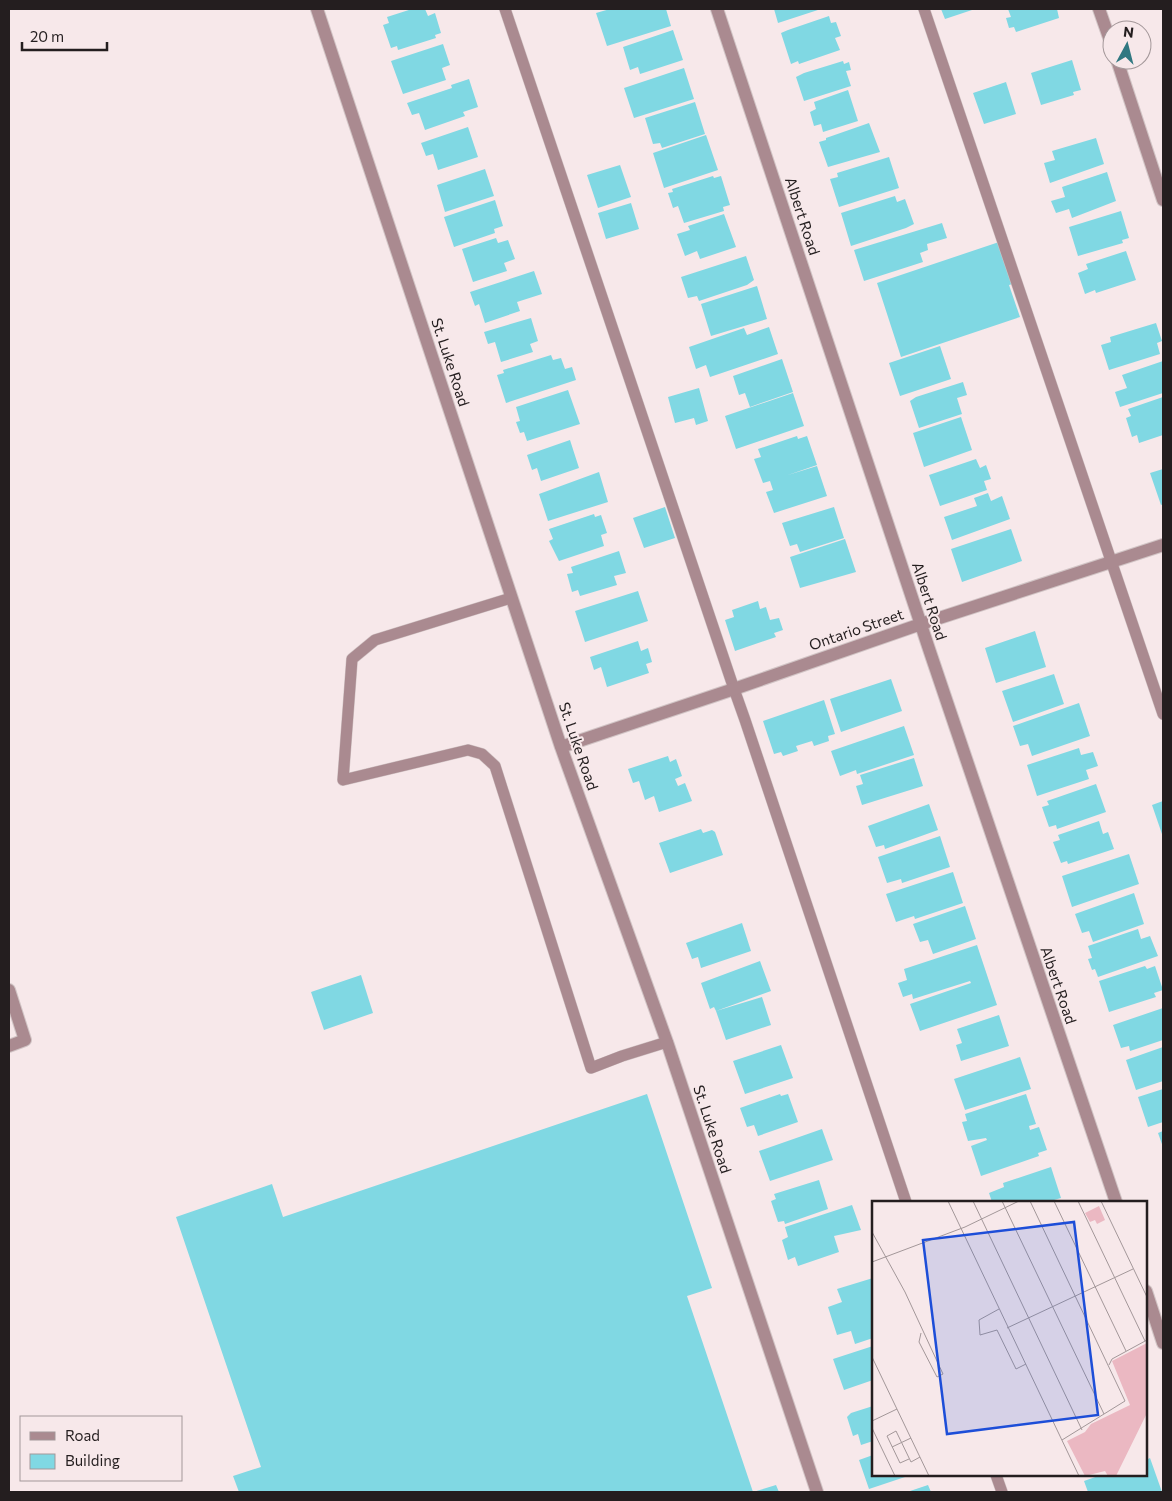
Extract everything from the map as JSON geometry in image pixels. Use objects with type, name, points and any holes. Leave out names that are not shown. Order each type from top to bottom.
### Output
[{"type":"street","name":"St. Luke Road","points":[[317,9],[561,747],[667,1042],[817,1492]]},
{"type":"street","name":"Albert Road","points":[[717,9],[921,624],[1116,1201]]},
{"type":"street","points":[[1119,70],[1163,200]]},
{"type":"street","name":"Ontario Street","points":[[561,747],[921,624],[1163,545]]},
{"type":"street","points":[[9,990],[25,1040],[9,1046]]},
{"type":"street","points":[[1147,1294],[1163,1343]]},
{"type":"lane","points":[[505,9],[906,1201]]},
{"type":"lane","points":[[924,9],[1163,714]]},
{"type":"lane","points":[[511,598],[375,640],[352,659],[343,780],[468,750],[482,754],[495,766],[591,1068],[667,1042]]},
{"type":"lane","points":[[996,1476],[1002,1492]]},
{"type":"building","points":[[412,9],[425,9],[428,16],[435,13],[441,33],[435,35],[436,38],[398,50],[397,46],[391,48],[383,25],[389,23],[387,17]]},
{"type":"building","points":[[610,9],[666,9],[671,26],[607,46],[596,13]]},
{"type":"building","points":[[774,9],[821,9],[778,23]]},
{"type":"building","points":[[941,9],[975,9],[945,19]]},
{"type":"building","points":[[1008,9],[1057,9],[1059,18],[1016,32],[1014,27],[1009,28],[1006,18],[1011,17]]},
{"type":"building","points":[[829,16],[831,23],[836,22],[841,36],[835,38],[840,50],[799,64],[798,61],[791,64],[781,33]]},
{"type":"building","points":[[673,30],[683,60],[640,74],[638,67],[630,70],[623,47]]},
{"type":"building","points":[[443,44],[450,65],[442,68],[446,80],[403,94],[391,61]]},
{"type":"building","points":[[1072,60],[1081,90],[1073,92],[1074,95],[1041,105],[1031,73]]},
{"type":"building","points":[[843,61],[844,64],[849,62],[851,70],[846,71],[851,86],[804,101],[796,77]]},
{"type":"building","points":[[684,68],[694,99],[634,118],[624,88]]},
{"type":"building","points":[[469,79],[478,107],[463,112],[465,116],[425,130],[419,113],[412,115],[407,103],[452,88],[451,85]]},
{"type":"building","points":[[1006,82],[1016,114],[984,124],[973,93]]},
{"type":"building","points":[[848,90],[858,121],[823,132],[821,124],[814,126],[810,112],[816,109],[814,102]]},
{"type":"building","points":[[695,102],[705,134],[662,148],[660,143],[653,144],[645,118]]},
{"type":"building","points":[[869,123],[880,152],[828,167],[819,142]]},
{"type":"building","points":[[468,127],[478,157],[438,170],[433,154],[426,156],[421,143]]},
{"type":"building","points":[[706,135],[718,170],[664,188],[653,153]]},
{"type":"building","points":[[1096,138],[1104,164],[1050,183],[1044,163],[1055,160],[1052,151]]},
{"type":"building","points":[[889,157],[899,188],[839,207],[830,179],[838,177],[837,173]]},
{"type":"building","points":[[620,165],[631,197],[598,208],[587,175]]},
{"type":"building","points":[[485,169],[494,196],[445,212],[437,185]]},
{"type":"building","points":[[1107,172],[1116,201],[1072,218],[1069,209],[1056,213],[1051,201],[1065,197],[1062,187]]},
{"type":"building","points":[[713,176],[714,178],[721,176],[730,205],[723,207],[724,211],[684,223],[678,206],[673,208],[668,193],[673,192],[672,189]]},
{"type":"building","points":[[895,196],[897,202],[905,199],[914,224],[851,246],[841,213]]},
{"type":"building","points":[[495,200],[503,226],[494,229],[495,233],[454,247],[444,217]]},
{"type":"building","points":[[631,203],[639,229],[606,239],[598,213]]},
{"type":"building","points":[[1121,211],[1129,238],[1122,240],[1123,243],[1078,256],[1069,227]]},
{"type":"building","points":[[724,214],[736,247],[700,259],[697,251],[685,256],[677,234],[690,230],[688,226]]},
{"type":"building","points":[[942,223],[947,238],[927,244],[928,250],[920,253],[923,262],[864,281],[854,250]]},
{"type":"building","points":[[496,238],[498,243],[508,240],[515,259],[504,263],[507,271],[473,282],[462,249]]},
{"type":"building","points":[[1002,241],[1016,283],[1009,285],[1020,317],[901,357],[877,283]]},
{"type":"building","points":[[1126,251],[1136,280],[1096,293],[1095,290],[1085,294],[1078,273],[1088,269],[1086,264]]},
{"type":"building","points":[[746,256],[754,280],[747,285],[699,301],[697,296],[688,298],[681,277]]},
{"type":"building","points":[[534,271],[542,294],[517,302],[520,311],[485,323],[479,304],[475,306],[470,292]]},
{"type":"building","points":[[757,286],[767,319],[711,336],[701,304]]},
{"type":"building","points":[[531,318],[538,341],[530,344],[533,352],[501,362],[495,342],[488,344],[484,332]]},
{"type":"building","points":[[1156,323],[1162,341],[1157,343],[1160,354],[1109,370],[1101,345],[1111,342],[1110,337]]},
{"type":"building","points":[[769,327],[778,354],[710,377],[706,365],[696,369],[689,347],[744,328],[747,335]]},
{"type":"building","points":[[940,346],[951,379],[900,396],[889,363]]},
{"type":"building","points":[[551,355],[553,360],[561,358],[565,369],[572,367],[576,380],[506,403],[497,375],[504,373],[503,370]]},
{"type":"building","points":[[782,359],[793,392],[750,407],[745,393],[739,395],[733,376]]},
{"type":"building","points":[[1163,361],[1163,393],[1120,407],[1115,392],[1127,388],[1122,375]]},
{"type":"building","points":[[963,382],[967,395],[957,398],[962,414],[919,428],[910,401],[916,397]]},
{"type":"building","points":[[699,388],[708,421],[696,425],[694,418],[675,423],[668,397]]},
{"type":"building","points":[[568,390],[580,424],[527,441],[524,432],[520,433],[516,422],[520,421],[516,407]]},
{"type":"building","points":[[793,393],[804,426],[736,449],[725,416]]},
{"type":"building","points":[[1163,397],[1163,435],[1139,443],[1137,435],[1132,437],[1126,418],[1131,416],[1128,409]]},
{"type":"building","points":[[961,417],[972,450],[924,467],[913,433]]},
{"type":"building","points":[[797,436],[798,439],[807,436],[817,465],[788,475],[817,466],[827,496],[774,513],[766,492],[773,490],[770,481],[763,483],[754,459],[761,457],[758,449]]},
{"type":"building","points":[[570,440],[579,468],[541,481],[537,468],[532,470],[527,455]]},
{"type":"building","points":[[976,459],[980,468],[986,465],[991,479],[984,481],[987,490],[940,506],[929,475]]},
{"type":"building","points":[[1163,469],[1163,504],[1161,505],[1150,473]]},
{"type":"building","points":[[599,472],[608,502],[548,521],[539,494]]},
{"type":"building","points":[[988,493],[991,501],[1002,496],[1010,519],[952,540],[944,517],[977,506],[974,498]]},
{"type":"building","points":[[665,507],[675,538],[644,548],[633,518]]},
{"type":"building","points":[[834,507],[844,538],[800,552],[797,544],[790,546],[782,523]]},
{"type":"building","points":[[594,514],[595,517],[601,515],[607,533],[601,535],[604,546],[559,561],[549,541],[553,539],[549,529]]},
{"type":"building","points":[[1011,529],[1022,561],[962,582],[951,549]]},
{"type":"building","points":[[845,539],[856,572],[800,588],[790,557]]},
{"type":"building","points":[[619,551],[626,573],[614,576],[617,585],[580,596],[578,590],[572,592],[567,574],[573,573],[571,567]]},
{"type":"building","points":[[638,591],[648,621],[585,642],[575,611]]},
{"type":"building","points":[[758,601],[760,609],[766,607],[770,620],[779,618],[783,630],[774,633],[776,637],[735,651],[725,620],[734,617],[732,610]]},
{"type":"building","points":[[1035,631],[1046,667],[996,683],[985,648]]},
{"type":"building","points":[[638,641],[641,651],[648,648],[652,662],[646,664],[649,673],[607,687],[601,667],[594,670],[590,657]]},
{"type":"building","points":[[1054,674],[1064,704],[1013,722],[1002,691]]},
{"type":"building","points":[[891,679],[902,711],[841,732],[830,699]]},
{"type":"building","points":[[824,700],[835,734],[828,736],[829,741],[814,746],[812,741],[796,746],[798,751],[783,756],[781,752],[774,754],[763,721]]},
{"type":"building","points":[[1079,703],[1090,736],[1032,756],[1028,744],[1020,746],[1013,726]]},
{"type":"building","points":[[904,726],[914,755],[857,774],[856,770],[840,776],[831,751]]},
{"type":"building","points":[[1079,748],[1081,755],[1093,752],[1098,766],[1086,770],[1089,779],[1037,796],[1027,765]]},
{"type":"building","points":[[668,756],[670,762],[676,759],[682,776],[675,779],[678,786],[685,783],[692,801],[659,812],[654,796],[645,800],[639,781],[633,783],[628,769]]},
{"type":"building","points":[[914,758],[923,786],[862,805],[856,786],[863,784],[860,775]]},
{"type":"building","points":[[1096,784],[1106,812],[1057,829],[1056,825],[1049,827],[1042,807],[1049,805],[1047,801]]},
{"type":"building","points":[[1163,801],[1163,837],[1152,805]]},
{"type":"building","points":[[929,804],[938,830],[885,849],[884,845],[876,847],[868,826]]},
{"type":"building","points":[[1099,821],[1103,834],[1108,832],[1114,849],[1068,864],[1067,861],[1061,863],[1053,842],[1060,840],[1058,835]]},
{"type":"building","points":[[701,829],[703,833],[712,830],[715,832],[723,855],[670,873],[659,843]]},
{"type":"building","points":[[940,836],[950,867],[902,883],[901,879],[887,883],[878,857]]},
{"type":"building","points":[[1129,854],[1139,884],[1072,907],[1062,876]]},
{"type":"building","points":[[953,872],[963,903],[915,919],[914,916],[896,922],[886,894]]},
{"type":"building","points":[[1134,893],[1144,924],[1093,942],[1089,931],[1082,933],[1075,914]]},
{"type":"building","points":[[965,906],[976,939],[933,954],[928,940],[920,942],[913,924]]},
{"type":"building","points":[[742,923],[751,951],[701,968],[698,957],[692,959],[686,943]]},
{"type":"building","points":[[1138,929],[1141,939],[1150,936],[1158,956],[1098,977],[1095,969],[1092,970],[1088,959],[1092,958],[1088,946]]},
{"type":"building","points":[[977,945],[997,1005],[920,1031],[910,1004],[971,983],[970,981],[913,999],[912,994],[903,997],[898,983],[907,980],[904,969]]},
{"type":"building","points":[[760,961],[771,991],[716,1011],[714,1007],[710,1009],[701,983]]},
{"type":"building","points":[[1145,966],[1147,969],[1155,966],[1163,990],[1154,993],[1156,997],[1109,1012],[1099,981]]},
{"type":"building","points":[[361,975],[373,1013],[324,1030],[311,992]]},
{"type":"building","points":[[762,997],[771,1025],[726,1040],[716,1011]]},
{"type":"building","points":[[1163,1008],[1163,1040],[1130,1051],[1129,1046],[1121,1048],[1113,1025]]},
{"type":"building","points":[[999,1015],[1009,1046],[961,1061],[956,1045],[962,1043],[957,1029]]},
{"type":"building","points":[[781,1045],[793,1078],[745,1094],[733,1061]]},
{"type":"building","points":[[1163,1047],[1163,1081],[1136,1090],[1126,1060]]},
{"type":"building","points":[[1020,1057],[1031,1089],[965,1110],[954,1079]]},
{"type":"building","points":[[1163,1089],[1163,1122],[1148,1127],[1138,1097]]},
{"type":"building","points":[[647,1094],[712,1288],[687,1296],[753,1492],[239,1492],[233,1476],[261,1467],[176,1217],[272,1184],[283,1217]]},
{"type":"building","points":[[780,1094],[781,1096],[788,1094],[798,1122],[758,1136],[754,1125],[747,1127],[740,1108]]},
{"type":"building","points":[[1026,1094],[1036,1124],[1029,1126],[1030,1130],[1039,1127],[1047,1150],[1038,1153],[1039,1156],[981,1176],[971,1146],[987,1140],[986,1138],[968,1141],[962,1122],[967,1121],[965,1114]]},
{"type":"building","points":[[822,1129],[833,1160],[770,1181],[759,1151]]},
{"type":"building","points":[[1163,1131],[1163,1147],[1158,1133]]},
{"type":"building","points":[[1051,1167],[1061,1198],[1050,1201],[992,1201],[989,1193],[1004,1187],[1003,1183]]},
{"type":"building","points":[[819,1180],[828,1209],[785,1224],[784,1221],[778,1222],[771,1201],[776,1199],[774,1194]]},
{"type":"building","points":[[852,1205],[861,1230],[834,1236],[839,1252],[798,1266],[795,1257],[788,1260],[782,1240],[788,1237],[785,1227]]},
{"type":"building","points":[[872,1278],[872,1338],[855,1344],[851,1331],[837,1335],[828,1307],[842,1302],[837,1289]]},
{"type":"building","points":[[872,1346],[872,1380],[844,1390],[833,1359]]},
{"type":"building","points":[[872,1406],[872,1441],[861,1445],[858,1434],[853,1436],[847,1417],[851,1413]]},
{"type":"building","points":[[872,1455],[872,1476],[908,1476],[869,1489],[859,1460]]},
{"type":"building","points":[[1150,1458],[1162,1492],[1088,1492],[1084,1481],[1098,1476],[1147,1476],[1147,1460]]},
{"type":"building","points":[[776,1485],[779,1492],[753,1492]]},
{"type":"building","points":[[928,1485],[931,1492],[907,1492]]}]
